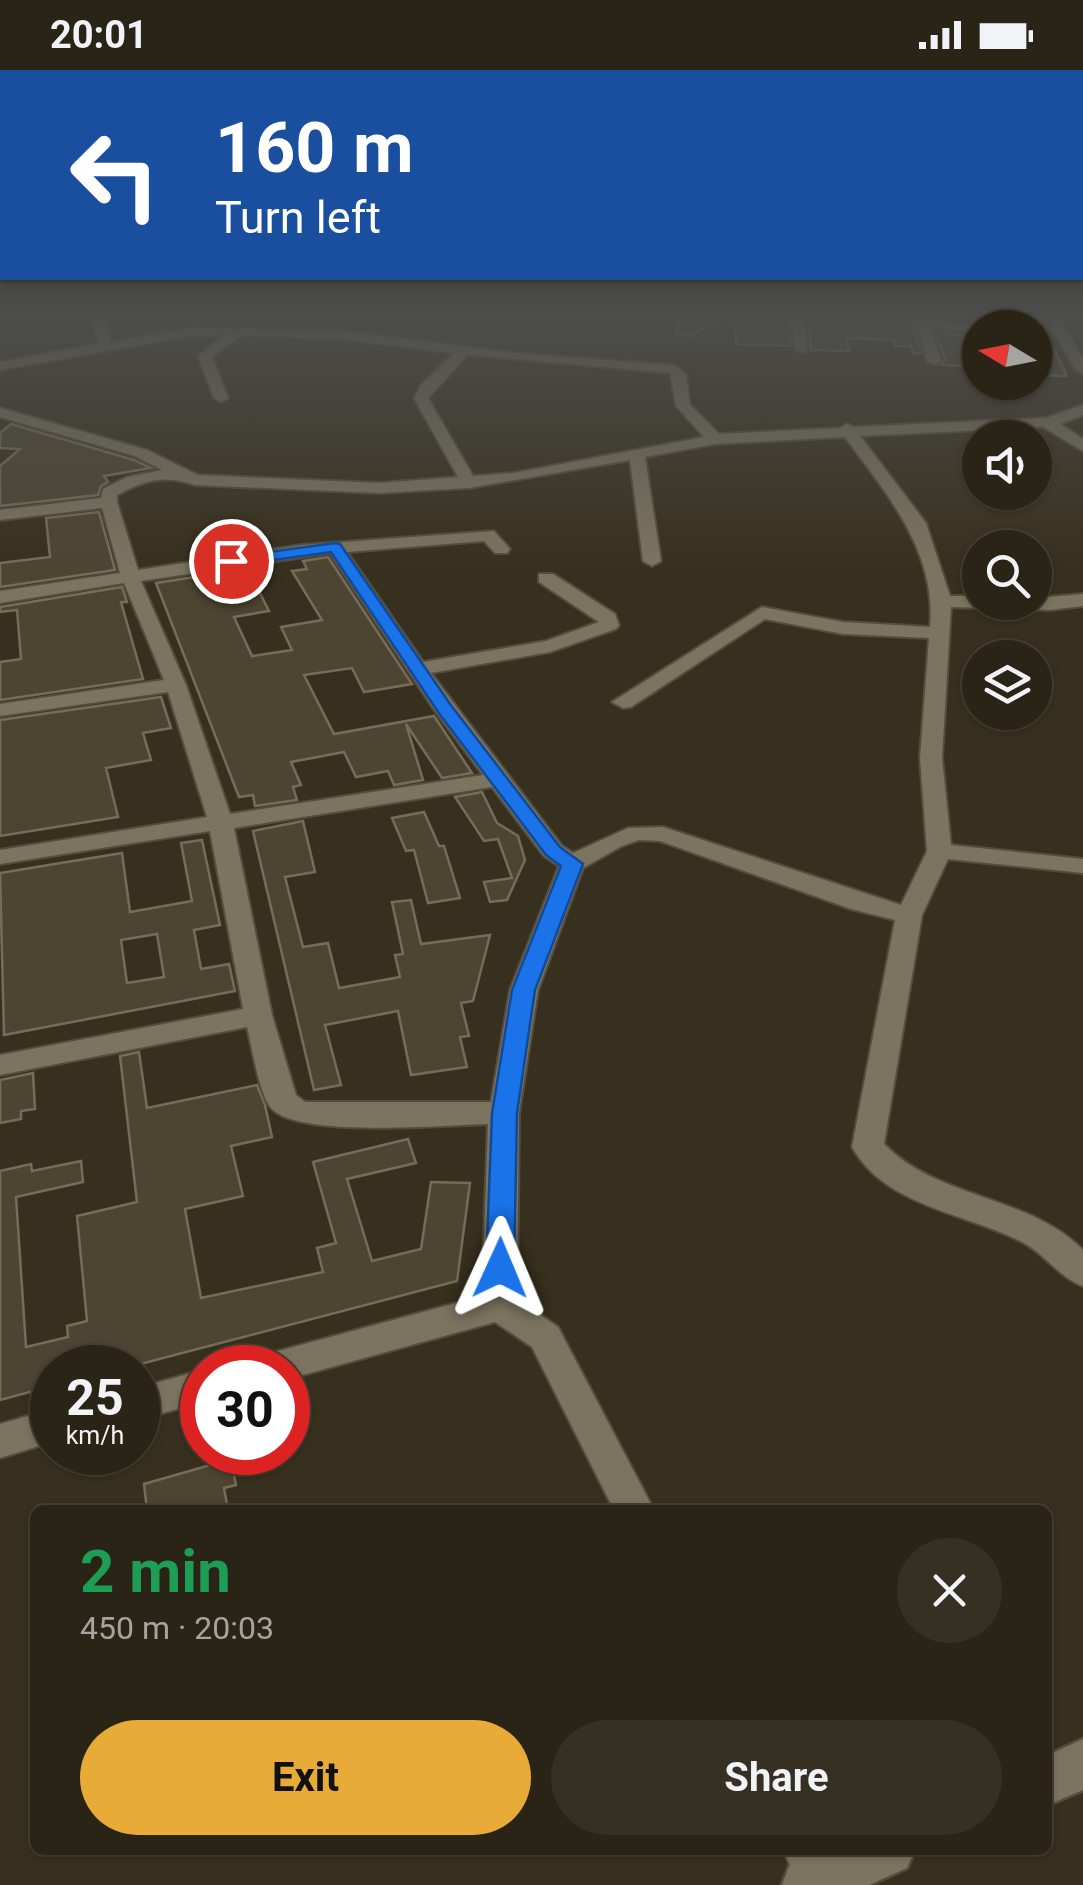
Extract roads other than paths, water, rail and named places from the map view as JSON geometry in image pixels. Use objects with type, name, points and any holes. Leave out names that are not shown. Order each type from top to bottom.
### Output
[{"type":"main road","points":[[1052,1778],[1083,1764]]},
{"type":"main road","points":[[816,1875],[874,1855]]},
{"type":"street","points":[[421,398],[469,484]]},
{"type":"street","points":[[682,398],[683,406],[715,439]]},
{"type":"street","points":[[1052,421],[1083,409]]},
{"type":"street","points":[[0,412],[140,453],[174,472],[212,482],[324,488],[469,484],[715,439],[962,425]]},
{"type":"street","points":[[1052,426],[1083,446]]},
{"type":"street","points":[[847,429],[918,523],[942,601],[931,758],[939,851],[909,915],[868,1146],[888,1172],[1039,1235],[1080,1264]]},
{"type":"street","points":[[638,454],[652,561]]},
{"type":"street","points":[[174,472],[124,483],[108,493],[109,502],[131,578],[176,685],[221,824],[258,1016],[282,1100],[296,1111],[318,1116],[504,1113]]},
{"type":"street","points":[[0,515],[109,502]]},
{"type":"street","points":[[0,597],[335,547],[488,535],[500,549]]},
{"type":"street","points":[[335,547],[499,779],[553,851],[572,864]]},
{"type":"street","points":[[419,669],[576,640],[610,623],[546,578]]},
{"type":"street","points":[[942,601],[1050,604],[1083,600]]},
{"type":"street","points":[[623,702],[762,613],[843,628],[939,634]]},
{"type":"street","points":[[0,710],[176,685]]},
{"type":"street","points":[[0,857],[499,779]]},
{"type":"street","points":[[499,1306],[504,1113],[524,990],[572,864],[613,841],[637,833],[663,834],[860,903],[909,915]]},
{"type":"street","points":[[939,851],[1083,866]]},
{"type":"street","points":[[0,1065],[258,1016]]},
{"type":"street","points":[[310,1358],[499,1306],[545,1337],[631,1505]]},
{"type":"street","points":[[0,1440],[30,1432]]}]
